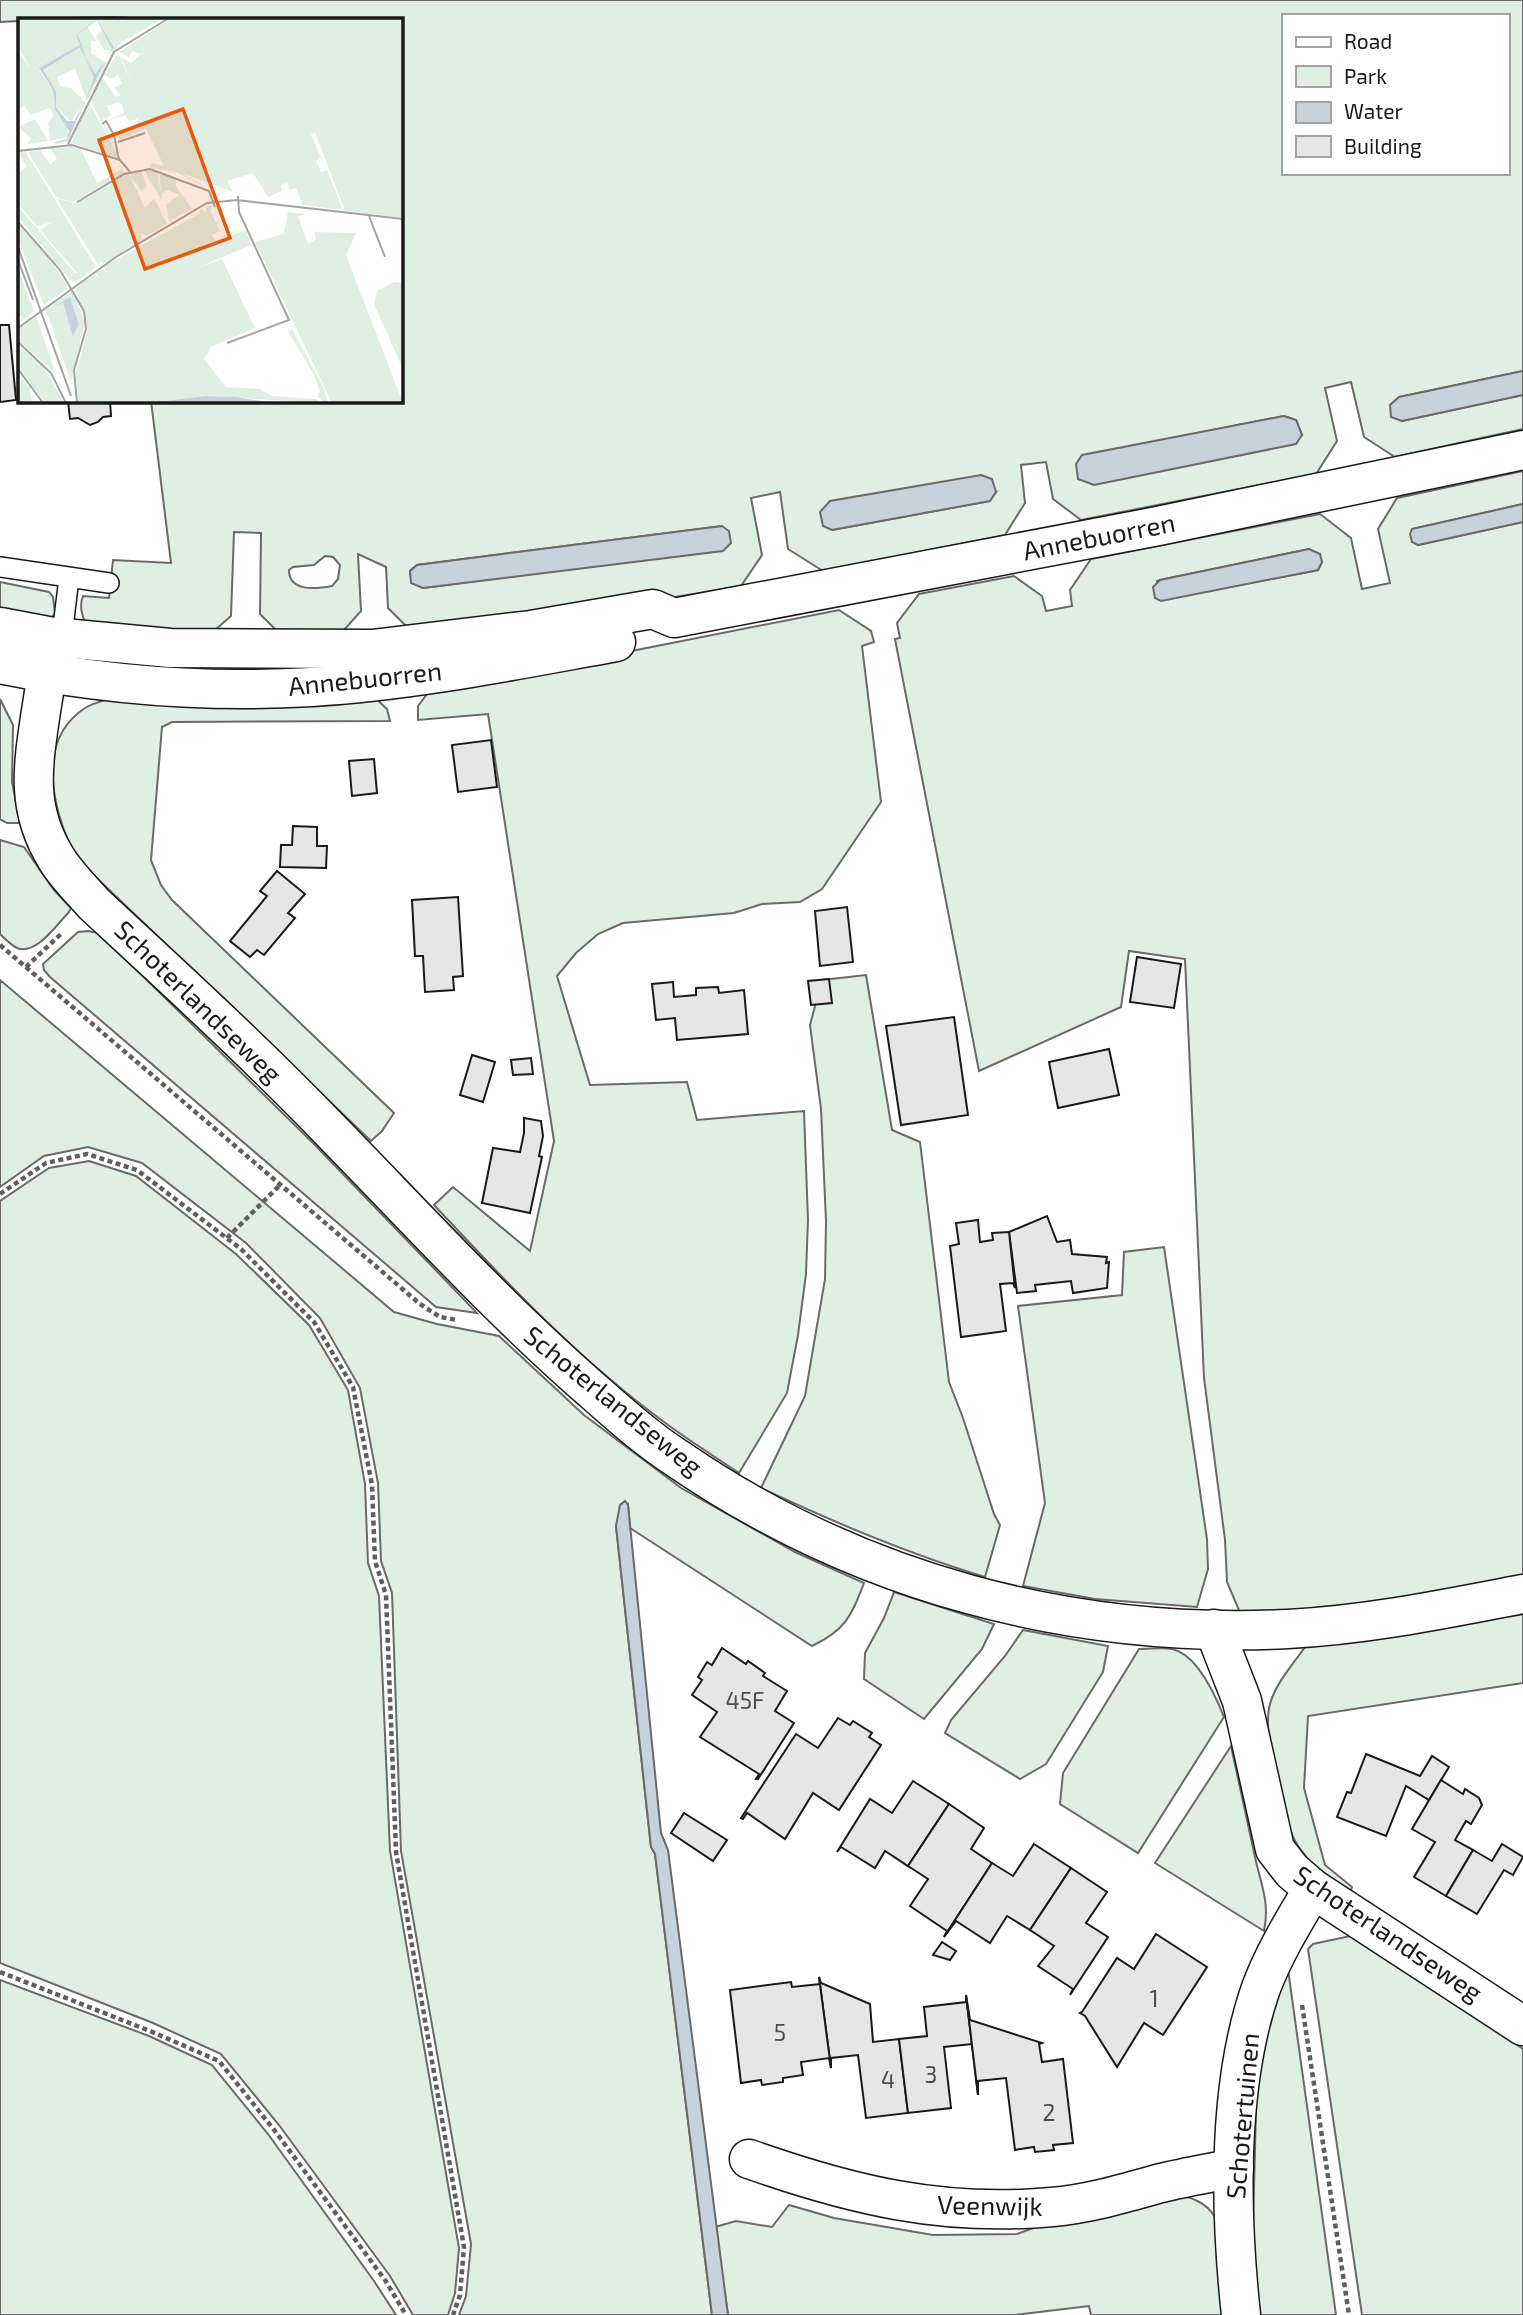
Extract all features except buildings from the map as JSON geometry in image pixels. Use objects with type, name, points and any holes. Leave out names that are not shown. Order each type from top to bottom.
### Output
[{"type":"street","name":"Annebuorren","points":[[47,674],[168,686],[239,689],[312,687],[420,676],[657,634],[674,618],[1158,526],[1523,450]]},
{"type":"street","name":"Annebuorren","points":[[53,637],[170,648],[372,649],[531,630],[653,609],[674,618]]},
{"type":"street","points":[[0,627],[53,637]]},
{"type":"street","name":"Schoterlandseweg","points":[[53,637],[35,750],[34,801],[42,829],[55,857],[94,904],[329,1128],[503,1310],[556,1359],[675,1458],[762,1511],[830,1545],[923,1580],[1030,1610],[1125,1625],[1214,1629],[1241,1701],[1275,1849],[1292,1871],[1313,1889],[1523,2026]]},
{"type":"street","points":[[0,664],[47,674]]},
{"type":"street","points":[[1214,1629],[1286,1629],[1351,1624],[1523,1594]]},
{"type":"street","name":"Schotertuinen","points":[[1241,2315],[1234,2168],[1241,2075],[1253,2014],[1278,1951],[1313,1889]]},
{"type":"street","name":"Veenwijk","points":[[748,2159],[806,2179],[877,2198],[941,2207],[988,2208],[1052,2207],[1112,2197],[1164,2182],[1234,2168]]},
{"type":"lane","points":[[0,566],[109,583]]},
{"type":"lane","points":[[53,637],[63,627],[69,578]]},
{"type":"path","points":[[26,967],[71,925]]},
{"type":"path","name":"Schoterlandseweg","points":[[0,945],[279,1186],[434,1314],[448,1319],[486,1324],[503,1310]]},
{"type":"path","points":[[0,1194],[46,1163],[87,1154],[137,1170],[241,1249],[314,1322],[353,1387],[372,1485],[375,1561],[386,1595],[396,1852],[464,2247],[460,2295],[453,2315]]},
{"type":"path","points":[[227,1238],[279,1186]]},
{"type":"path","points":[[0,1972],[219,2061],[275,2131],[385,2280],[406,2315]]},
{"type":"path","points":[[1301,1997],[1349,2315]]},
{"type":"green space","points":[[0,0],[1523,0],[1523,371],[1399,397],[1402,421],[1523,395],[1523,429],[1395,457],[1364,437],[1351,382],[1325,388],[1337,441],[1316,474],[1081,520],[1053,499],[1046,462],[1021,465],[1025,503],[1005,535],[823,571],[788,549],[780,492],[751,498],[762,555],[741,586],[532,621],[415,635],[388,608],[386,567],[358,554],[361,611],[336,639],[287,641],[260,614],[261,533],[234,532],[231,616],[206,638],[87,626],[82,611],[83,596],[109,598],[113,560],[171,563],[151,402],[402,402],[402,18],[113,17],[18,18],[18,21],[0,22]],"holes":[[[1284,416],[1296,420],[1302,435],[1138,445]],[[996,492],[989,501],[832,530]],[[722,526],[516,576],[423,588],[412,583],[410,571],[417,565]],[[325,556],[333,557],[340,565],[338,579],[332,586],[319,588],[298,586],[293,582],[289,570],[293,567],[314,565]]]},
{"type":"green space","points":[[1523,471],[1523,504],[1412,529],[1418,545],[1523,522],[1523,1584],[1371,1608],[1241,1615],[1227,1582],[1225,1540],[1204,1378],[1185,959],[1129,951],[1121,1007],[979,1071],[895,639],[900,638],[897,623],[919,594],[1014,576],[1042,596],[1046,611],[1072,606],[1070,590],[1091,559],[1320,514],[1351,538],[1362,589],[1390,583],[1378,529],[1397,498]],"holes":[[[1309,549],[1322,562],[1318,570],[1161,600],[1157,581]]]},
{"type":"green space","points":[[0,582],[49,592],[53,597],[55,613],[49,622],[0,616]]},
{"type":"green space","points":[[839,610],[871,631],[874,642],[862,646],[881,802],[822,889],[800,902],[762,904],[734,913],[623,923],[598,934],[576,953],[557,976],[590,1085],[687,1082],[697,1120],[804,1111],[808,1220],[806,1274],[798,1335],[787,1393],[739,1473],[664,1422],[602,1373],[516,1291],[434,1205],[453,1187],[530,1251],[554,1141],[488,714],[418,720],[418,706],[436,682],[601,657]]},
{"type":"green space","points":[[369,692],[387,709],[390,721],[172,722],[162,727],[151,860],[161,885],[172,900],[394,1113],[382,1131],[371,1141],[76,858],[55,800],[53,779],[59,739],[69,722],[85,708],[111,698]]},
{"type":"green space","points":[[0,699],[13,725],[12,782],[20,823],[7,823],[0,819]]},
{"type":"green space","points":[[0,840],[24,847],[54,890],[71,908],[46,937],[24,949],[10,944],[0,934]]},
{"type":"green space","points":[[78,932],[99,933],[313,1143],[477,1313],[436,1307],[50,977],[43,964]]},
{"type":"green space","points":[[866,975],[892,1130],[920,1142],[949,1382],[1000,1525],[985,1577],[871,1537],[761,1488],[805,1396],[825,1279],[826,1221],[821,1109],[810,1025],[822,980]]},
{"type":"green space","points":[[0,980],[394,1312],[437,1324],[499,1336],[584,1415],[681,1488],[795,1552],[864,1583],[846,1621],[833,1634],[812,1646],[630,1528],[628,1505],[616,1526],[651,1847],[655,1854],[712,2315],[459,2315],[466,2296],[471,2244],[401,1851],[392,1593],[381,1561],[378,1483],[360,1388],[320,1318],[246,1243],[142,1163],[88,1147],[44,1156],[0,1187]]},
{"type":"green space","points":[[89,1161],[136,1176],[236,1254],[309,1325],[348,1390],[365,1484],[368,1563],[379,1596],[390,1851],[459,2248],[455,2293],[448,2315],[413,2315],[390,2276],[279,2125],[221,2054],[153,2023],[0,1963],[0,1201],[49,1168]]},
{"type":"green space","points":[[1164,1247],[1207,1539],[1208,1569],[1197,1607],[1095,1599],[1023,1586],[1045,1503],[1018,1306],[1122,1295],[1124,1252]]},
{"type":"green space","points":[[894,1592],[994,1624],[982,1649],[924,1719],[864,1679],[865,1653],[884,1618]]},
{"type":"green space","points":[[1523,1613],[1523,1683],[1308,1716],[1304,1788],[1325,1865],[1352,1887],[1350,1893],[1322,1872],[1303,1853],[1286,1817],[1271,1755],[1268,1717],[1270,1704],[1281,1680],[1307,1644]]},
{"type":"green space","points":[[1023,1630],[1108,1646],[1103,1672],[1046,1764],[1020,1779],[945,1733],[951,1720],[1005,1656]]},
{"type":"green space","points":[[1139,1649],[1172,1649],[1190,1659],[1204,1677],[1224,1717],[1138,1853],[1060,1804],[1063,1773]]},
{"type":"green space","points":[[1231,1746],[1264,1894],[1264,1931],[1155,1863]]},
{"type":"green space","points":[[1355,1935],[1523,2049],[1523,2315],[1362,2315],[1308,1949],[1313,1944]]},
{"type":"green space","points":[[1287,1962],[1336,2315],[1255,2315],[1252,2265],[1257,2071]]},
{"type":"green space","points":[[0,1980],[149,2036],[212,2065],[268,2134],[396,2315],[0,2315]]},
{"type":"green space","points":[[1174,2194],[1198,2201],[1215,2217],[1221,2248],[1227,2315],[1091,2315],[1089,2306],[1015,2315],[728,2315],[715,2227],[736,2221],[772,2227],[789,2205],[834,2218],[933,2235],[1017,2234]]},
{"type":"water","points":[[1523,371],[1523,395],[1402,421],[1391,417],[1390,405],[1399,397]]},
{"type":"water","points":[[1284,416],[1296,420],[1302,435],[1296,444],[1094,485],[1078,479],[1076,464],[1082,455]]},
{"type":"water","points":[[981,475],[992,479],[996,492],[990,501],[832,530],[823,526],[820,512],[830,501]]},
{"type":"water","points":[[1523,504],[1523,522],[1418,545],[1412,542],[1412,529]]},
{"type":"water","points":[[722,526],[729,531],[731,543],[723,551],[423,588],[411,583],[410,571],[417,565]]},
{"type":"water","points":[[1309,549],[1320,554],[1322,562],[1318,570],[1161,601],[1155,598],[1153,587],[1160,580]]},
{"type":"water","points":[[625,1501],[628,1505],[661,1833],[668,1850],[728,2315],[712,2315],[655,1854],[651,1847],[616,1526],[620,1505]]}]
